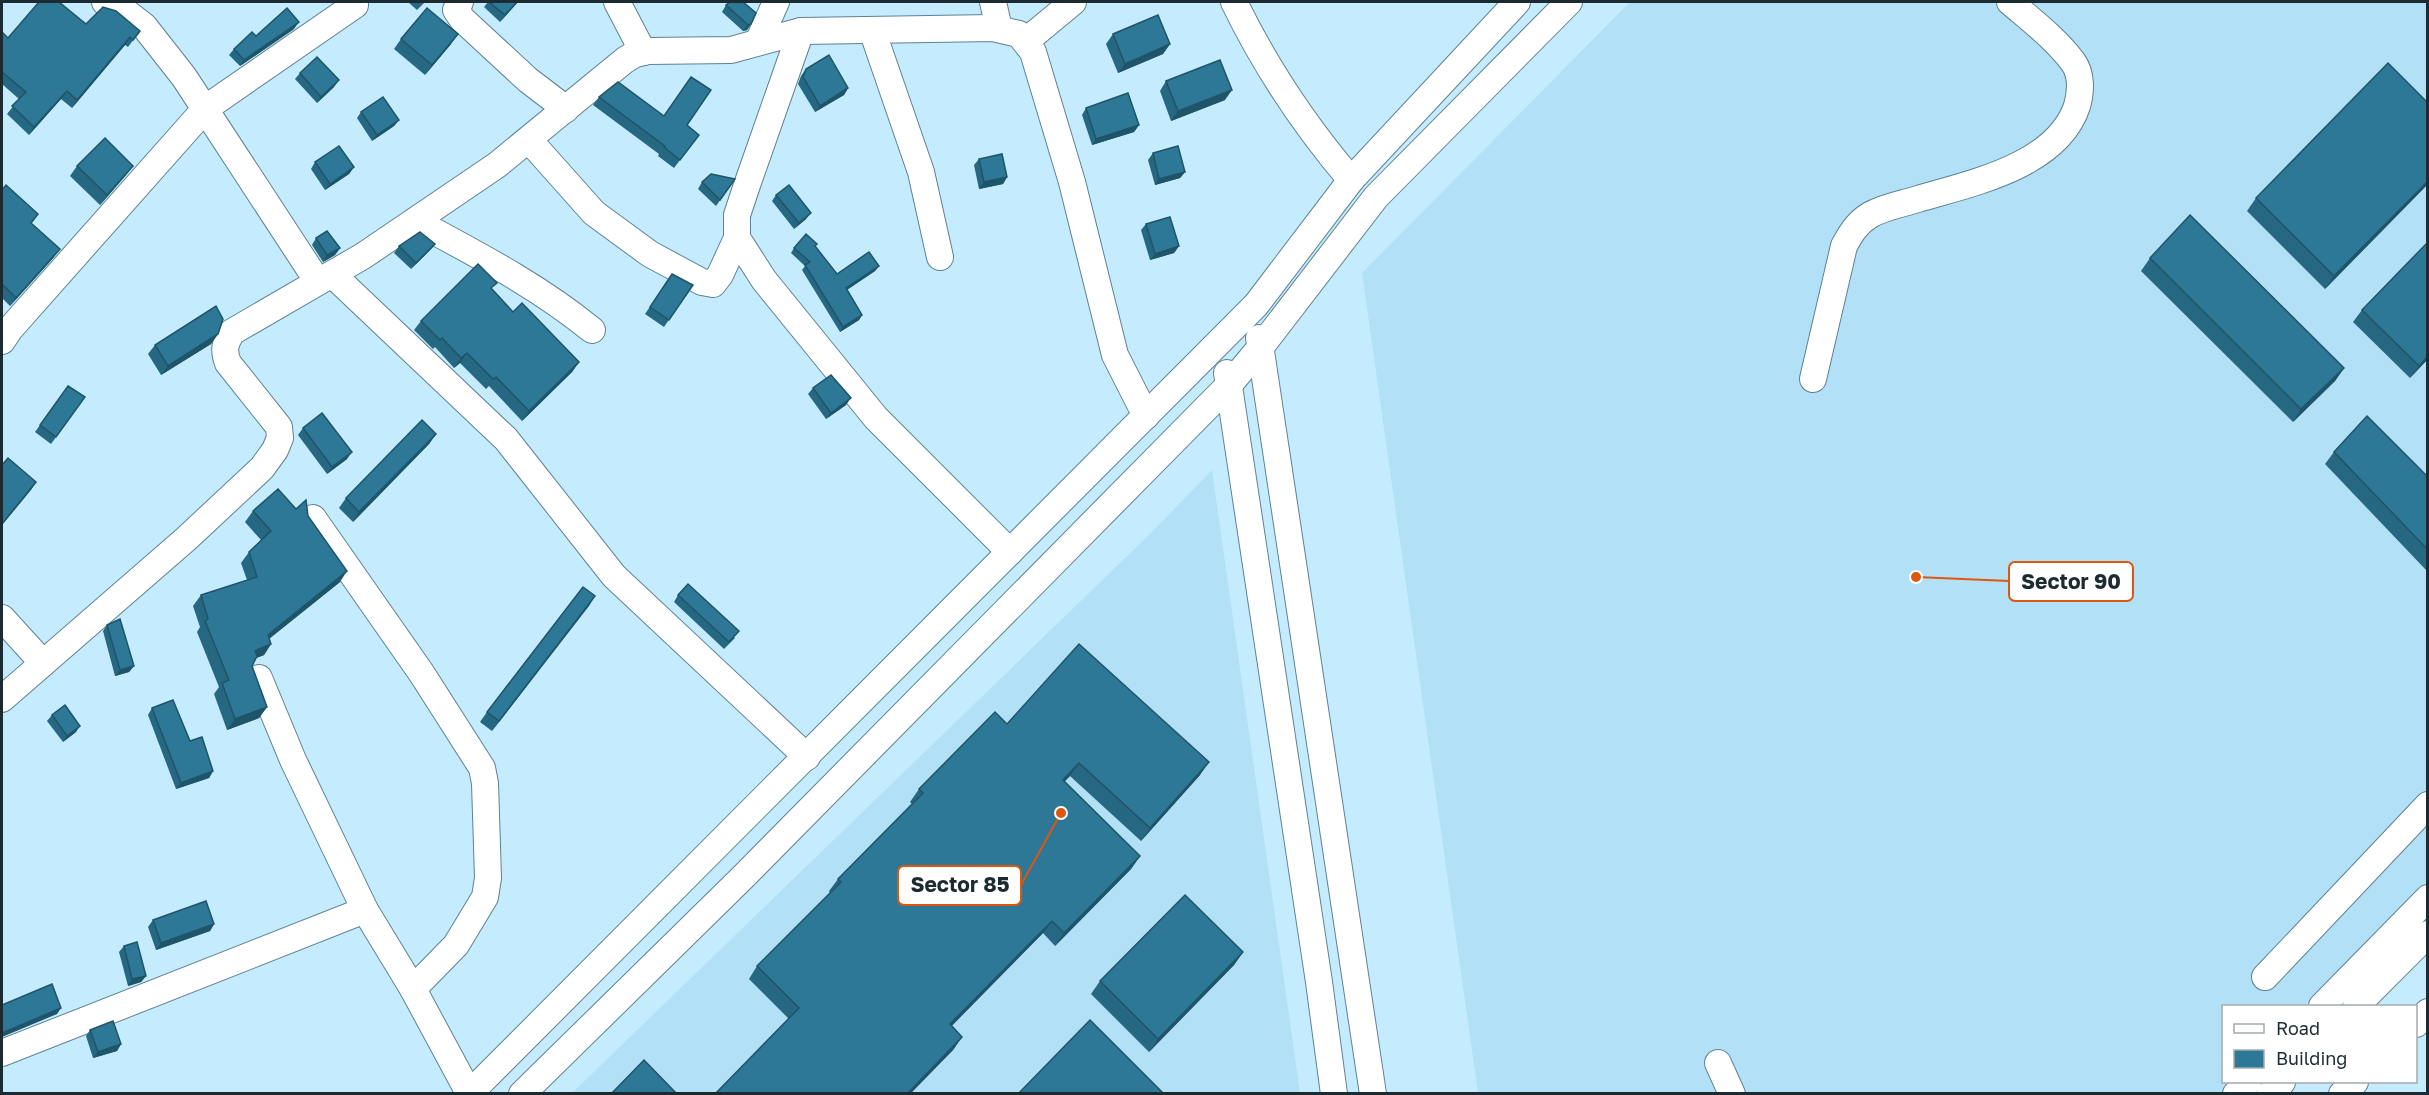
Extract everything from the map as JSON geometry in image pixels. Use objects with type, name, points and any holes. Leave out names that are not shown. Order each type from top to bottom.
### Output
[{"type":"street","points":[[105,2],[117,5],[144,26],[206,108],[325,278],[506,439],[614,576],[807,757]]},
{"type":"street","points":[[2,341],[90,237],[206,108],[355,5],[353,2]]},
{"type":"street","points":[[460,2],[456,10],[462,19],[528,80],[566,109]]},
{"type":"street","points":[[617,2],[643,52]]},
{"type":"street","points":[[758,42],[776,2]]},
{"type":"street","points":[[993,2],[999,29]]},
{"type":"street","points":[[1026,41],[1073,2]]},
{"type":"street","points":[[1234,2],[1265,63],[1324,149],[1351,180]]},
{"type":"street","points":[[259,678],[294,760],[365,910],[413,989],[469,1093],[1256,305],[1351,180],[1517,2]]},
{"type":"street","points":[[522,1094],[743,877],[1228,385],[1260,348],[1376,197],[1569,2]]},
{"type":"street","points":[[1813,379],[1845,246],[1853,229],[1869,216],[1890,207],[2011,169],[2046,149],[2058,138],[2073,117],[2081,94],[2074,63],[2010,2]]},
{"type":"street","points":[[2,699],[186,539],[262,468],[275,450],[280,438],[279,427],[228,363],[224,347],[232,332],[325,278],[415,221],[497,165],[625,60],[643,52],[721,51],[801,31],[999,29],[1019,34],[1033,52],[1072,182],[1115,355],[1146,416]]},
{"type":"street","points":[[872,30],[921,172],[940,257]]},
{"type":"street","points":[[529,140],[594,213],[650,254],[702,282],[713,284],[720,275],[736,238],[737,215],[801,31]]},
{"type":"street","points":[[415,221],[523,280],[561,304],[592,330]]},
{"type":"street","points":[[736,238],[764,280],[876,418],[1010,552]]},
{"type":"street","points":[[1256,305],[1260,348],[1373,1094]]},
{"type":"street","points":[[1221,340],[1334,1094]]},
{"type":"street","points":[[312,518],[422,674],[482,768],[485,783],[488,878],[485,897],[456,945],[413,989]]},
{"type":"street","points":[[2,618],[43,663]]},
{"type":"street","points":[[2265,977],[2427,805]]},
{"type":"street","points":[[2323,1005],[2427,898]]},
{"type":"street","points":[[2,1053],[365,910]]},
{"type":"street","points":[[2357,1005],[2427,934]]},
{"type":"street","points":[[1718,1063],[1732,1094]]},
{"type":"street","points":[[2236,1094],[2247,1083]]},
{"type":"street","points":[[2270,1094],[2281,1083]]},
{"type":"street","points":[[2342,1094],[2354,1083]]},
{"type":"shaded area","points":[[1630,2],[2427,2],[2427,881],[2306,1005],[2222,1005],[2222,1083],[2230,1083],[2220,1093],[1478,1093],[1362,273]]},
{"type":"shaded area","points":[[1212,470],[1300,1093],[571,1094],[1151,533]]},
{"type":"building","points":[[39,2],[59,2],[86,24],[103,7],[116,11],[140,31],[133,40],[130,37],[77,100],[67,91],[34,127],[12,106],[26,92],[2,72],[2,32],[8,38]]},
{"type":"building","points":[[489,2],[517,2],[505,15]]},
{"type":"building","points":[[730,2],[743,2],[756,13],[751,24],[748,25],[726,5]]},
{"type":"building","points":[[287,8],[299,22],[244,60],[234,49],[252,32],[256,36]]},
{"type":"building","points":[[427,8],[458,34],[432,65],[401,39]]},
{"type":"building","points":[[1158,15],[1170,44],[1125,64],[1113,34]]},
{"type":"building","points":[[829,55],[848,88],[820,106],[803,77],[806,69]]},
{"type":"building","points":[[317,57],[339,80],[321,97],[300,73]]},
{"type":"building","points":[[1220,60],[1232,90],[1178,111],[1166,81]]},
{"type":"building","points":[[2388,63],[2427,102],[2427,182],[2334,276],[2256,198]]},
{"type":"building","points":[[691,77],[711,90],[687,125],[699,135],[680,160],[665,146],[599,97],[618,82],[664,116]]},
{"type":"building","points":[[1128,93],[1139,125],[1096,139],[1086,108]]},
{"type":"building","points":[[383,97],[399,120],[377,135],[361,112]]},
{"type":"building","points":[[105,138],[133,166],[107,195],[77,166]]},
{"type":"building","points":[[339,146],[354,167],[330,184],[315,162]]},
{"type":"building","points":[[1178,146],[1185,172],[1159,179],[1153,153]]},
{"type":"building","points":[[1002,154],[1007,177],[984,182],[979,159]]},
{"type":"building","points":[[711,174],[735,179],[720,200],[702,182]]},
{"type":"building","points":[[6,185],[38,214],[31,223],[60,249],[16,298],[2,284],[2,190]]},
{"type":"building","points":[[789,185],[811,213],[799,223],[776,195]]},
{"type":"building","points":[[2190,215],[2344,368],[2301,409],[2150,258]]},
{"type":"building","points":[[1170,217],[1179,246],[1155,254],[1146,224]]},
{"type":"building","points":[[327,231],[340,248],[327,255],[316,238]]},
{"type":"building","points":[[420,232],[435,244],[416,263],[399,246]]},
{"type":"building","points":[[806,234],[817,244],[815,246],[837,274],[869,252],[879,266],[846,288],[862,315],[843,327],[805,265],[810,262],[794,248]]},
{"type":"building","points":[[2427,243],[2427,357],[2419,366],[2362,310]]},
{"type":"building","points":[[478,264],[497,283],[491,288],[513,312],[522,303],[579,362],[529,411],[496,377],[493,379],[467,353],[461,358],[421,321]]},
{"type":"building","points":[[672,274],[693,285],[669,320],[650,307]]},
{"type":"building","points":[[216,306],[223,319],[218,334],[168,366],[155,345]]},
{"type":"building","points":[[831,375],[851,398],[831,413],[813,388]]},
{"type":"building","points":[[68,386],[85,397],[56,437],[40,425]]},
{"type":"building","points":[[322,413],[352,452],[332,467],[303,428]]},
{"type":"building","points":[[2367,416],[2427,476],[2427,549],[2334,452]]},
{"type":"building","points":[[422,420],[436,434],[359,512],[346,498]]},
{"type":"building","points":[[8,458],[36,482],[2,524],[2,465]]},
{"type":"building","points":[[278,489],[296,509],[306,500],[308,516],[347,571],[268,635],[271,644],[255,651],[257,656],[252,666],[267,707],[235,719],[222,683],[229,680],[205,621],[208,619],[201,595],[257,577],[249,552],[271,531],[253,511]]},
{"type":"building","points":[[688,584],[739,631],[729,642],[678,595]]},
{"type":"building","points":[[583,587],[595,596],[499,721],[487,712]]},
{"type":"building","points":[[120,619],[134,666],[120,670],[107,625]]},
{"type":"building","points":[[1079,644],[1209,762],[1150,828],[1079,763],[1063,780],[1140,856],[1064,933],[1052,921],[950,1024],[962,1037],[907,1094],[715,1094],[799,1008],[757,966],[841,882],[838,879],[923,793],[919,789],[995,712],[1007,724]]},
{"type":"building","points":[[173,700],[190,741],[202,737],[213,771],[181,783],[152,708]]},
{"type":"building","points":[[65,705],[80,726],[67,736],[52,715]]},
{"type":"building","points":[[1185,895],[1243,952],[1158,1039],[1100,981]]},
{"type":"building","points":[[206,901],[214,924],[161,943],[153,920]]},
{"type":"building","points":[[137,942],[146,976],[132,979],[124,946]]},
{"type":"building","points":[[52,984],[61,1008],[2,1033],[2,1005]]},
{"type":"building","points":[[1090,1020],[1164,1094],[1018,1094]]},
{"type":"building","points":[[113,1021],[121,1044],[98,1052],[90,1030]]},
{"type":"building","points":[[644,1060],[677,1094],[611,1094]]},
{"type":"place","name":"Sector 90","points":[[1916,577]]},
{"type":"place","name":"Sector 85","points":[[1061,813]]}]
